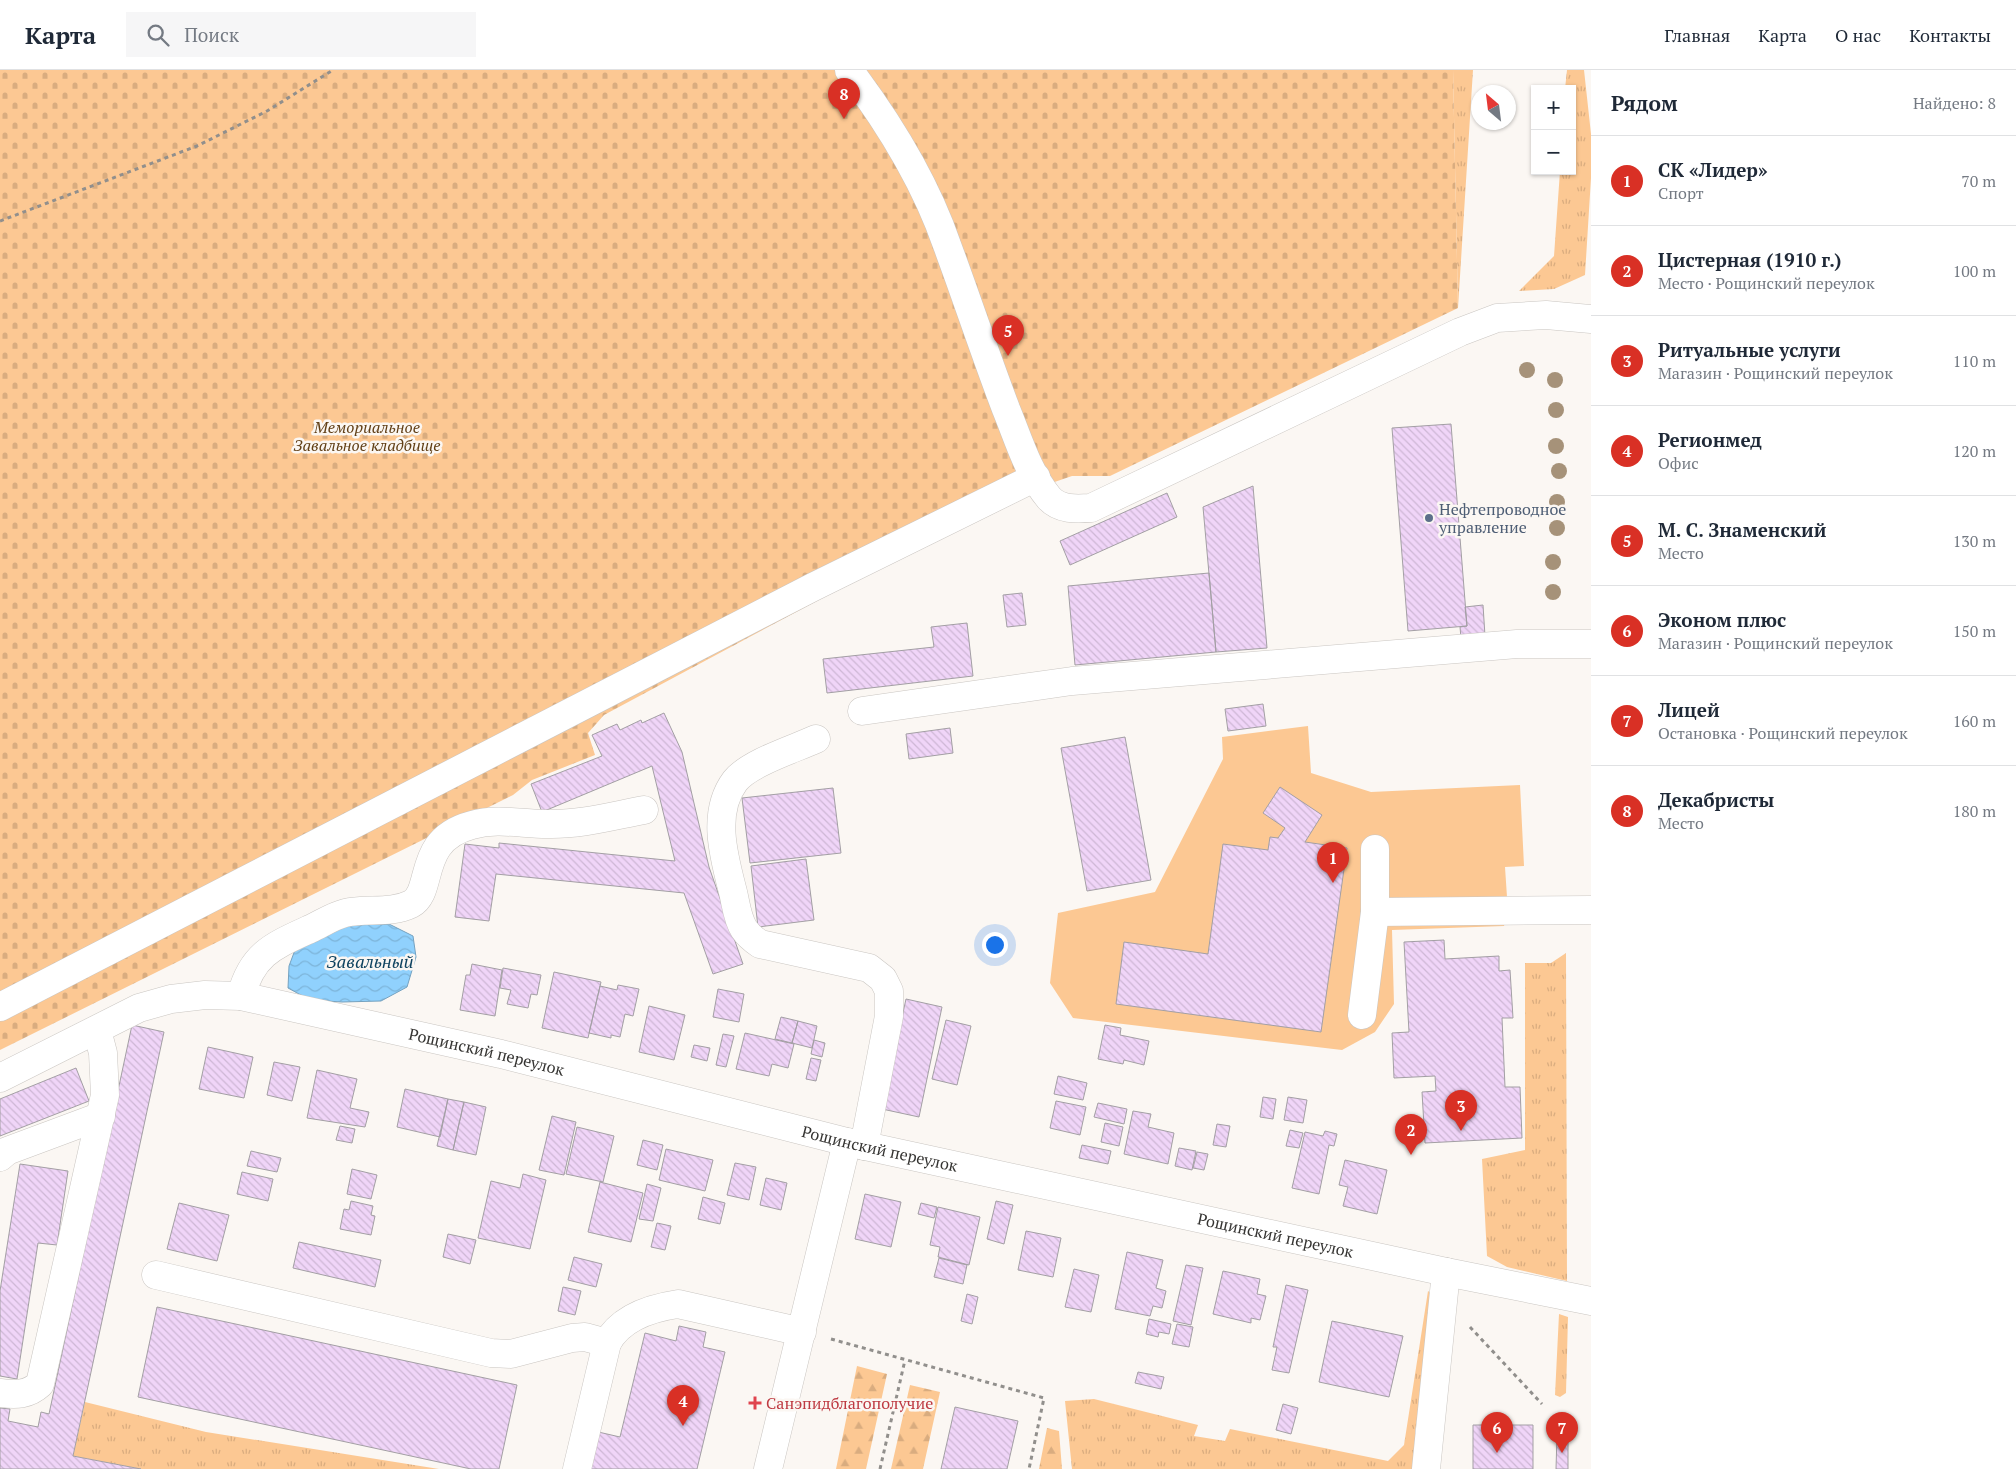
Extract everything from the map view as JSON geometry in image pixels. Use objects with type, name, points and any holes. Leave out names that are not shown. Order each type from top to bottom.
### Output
[{"type":"street","points":[[849,70],[894,134],[927,198],[946,242],[1019,442],[1036,477],[1050,499],[1069,510],[1091,508],[1460,332],[1496,318],[1546,315],[1591,319]]},
{"type":"street","points":[[0,1008],[813,587],[1036,477]]},
{"type":"street","points":[[862,711],[1072,681],[1517,644],[1591,644]]},
{"type":"street","points":[[768,1469],[812,1334],[855,1144],[889,1016],[889,991],[883,978],[869,968],[760,944],[752,938],[740,920],[722,853],[722,824],[726,797],[736,780],[750,769],[816,739]]},
{"type":"street","points":[[241,996],[246,978],[257,959],[275,945],[343,913],[401,909],[414,902],[422,889],[435,848],[450,835],[471,825],[500,820],[547,824],[578,823],[644,810]]},
{"type":"street","points":[[1362,1016],[1375,912],[1375,849]]},
{"type":"street","points":[[1375,912],[1591,910]]},
{"type":"street","name":"Рощинский переулок","points":[[0,1078],[139,1008],[171,998],[205,995],[241,996],[501,1054],[855,1144],[1446,1272],[1591,1301]]},
{"type":"street","points":[[0,1393],[23,1394],[33,1390],[40,1384],[105,1095],[106,1074],[97,1030]]},
{"type":"street","points":[[0,1157],[8,1151],[101,1116]]},
{"type":"street","points":[[1426,1469],[1446,1272]]},
{"type":"street","points":[[156,1275],[490,1353],[511,1354],[572,1338],[586,1337],[607,1343]]},
{"type":"street","points":[[577,1469],[607,1343],[613,1330],[628,1320],[660,1307],[678,1304],[812,1334]]},
{"type":"path","points":[[0,221],[197,146],[267,111],[333,70]]},
{"type":"path","points":[[1464,1321],[1542,1404]]},
{"type":"path","points":[[812,1334],[1044,1398],[1030,1469]]},
{"type":"path","points":[[880,1469],[904,1360]]},
{"type":"green space","name":"Мемориальное Завальное кладбище","points":[[0,70],[1453,70],[1458,308],[1110,476],[1072,476],[1011,497],[604,715],[588,733],[595,755],[532,780],[513,795],[0,1050]]},
{"type":"green space","points":[[1453,70],[1473,70],[1471,85],[1458,308]]},
{"type":"green space","points":[[1567,70],[1584,70],[1591,134],[1591,178],[1585,275],[1554,289],[1519,291],[1554,256],[1560,175],[1576,175],[1576,85],[1565,85]]},
{"type":"green space","points":[[1308,726],[1311,773],[1371,792],[1520,785],[1524,866],[1505,867],[1508,912],[1504,926],[1392,930],[1394,1004],[1375,1032],[1342,1050],[1073,1018],[1050,983],[1058,913],[1155,892],[1223,759],[1222,737]]},
{"type":"green space","points":[[1566,953],[1567,1281],[1507,1267],[1487,1256],[1482,1159],[1525,1150],[1525,963],[1551,963]]},
{"type":"green space","points":[[1428,1291],[1436,1298],[1415,1432],[1416,1469],[1072,1469],[1065,1401],[1094,1399],[1198,1425],[1194,1436],[1225,1441],[1230,1429],[1388,1461],[1404,1445]]},
{"type":"green space","points":[[1559,1314],[1568,1317],[1566,1393],[1560,1397],[1555,1395]]},
{"type":"green space","points":[[857,1366],[887,1374],[866,1469],[836,1469]]},
{"type":"green space","points":[[910,1385],[940,1392],[923,1469],[891,1469]]},
{"type":"green space","points":[[85,1402],[206,1432],[439,1469],[141,1469],[73,1456]]},
{"type":"green space","points":[[1047,1428],[1059,1431],[1062,1469],[1039,1469]]},
{"type":"water","name":"Завальный","points":[[389,924],[413,936],[416,957],[407,987],[381,1001],[342,1002],[310,1000],[288,988],[289,966],[295,950],[349,925]]},
{"type":"building","name":"Нефтепроводное управление","points":[[1451,424],[1467,626],[1408,631],[1392,428]]},
{"type":"building","points":[[1253,486],[1267,648],[1216,652],[1203,507]]},
{"type":"building","points":[[1167,493],[1177,517],[1070,565],[1060,541]]},
{"type":"building","points":[[1209,573],[1216,652],[1075,665],[1068,586]]},
{"type":"building","points":[[1022,593],[1026,625],[1007,627],[1003,595]]},
{"type":"building","points":[[1483,605],[1485,636],[1461,638],[1460,627],[1467,626],[1465,607]]},
{"type":"building","points":[[967,623],[973,676],[827,693],[823,659],[934,647],[931,627]]},
{"type":"building","points":[[1263,704],[1266,726],[1228,731],[1225,709]]},
{"type":"building","points":[[664,713],[682,752],[709,867],[743,964],[713,974],[684,893],[496,874],[489,921],[455,917],[465,844],[499,848],[499,843],[675,861],[652,766],[542,812],[531,784],[602,756],[592,735],[617,724],[620,730],[641,720],[642,723]]},
{"type":"building","points":[[950,728],[953,753],[909,759],[906,734]]},
{"type":"building","points":[[1125,737],[1151,880],[1087,891],[1061,748]]},
{"type":"building","points":[[1280,787],[1322,815],[1305,842],[1347,848],[1321,1032],[1116,1004],[1124,942],[1208,954],[1223,844],[1268,850],[1270,837],[1278,838],[1285,828],[1263,813]]},
{"type":"building","points":[[833,788],[841,853],[750,863],[742,798]]},
{"type":"building","points":[[806,859],[814,920],[758,927],[751,866]]},
{"type":"building","points":[[1444,940],[1445,959],[1499,956],[1499,971],[1510,970],[1513,1018],[1502,1018],[1505,1087],[1520,1087],[1522,1138],[1425,1143],[1422,1092],[1436,1091],[1435,1076],[1394,1078],[1392,1033],[1409,1032],[1404,942]]},
{"type":"building","points":[[472,964],[502,970],[495,1016],[460,1010],[466,975],[470,975]]},
{"type":"building","points":[[503,968],[541,975],[537,995],[531,994],[528,1008],[507,1004],[511,990],[500,988]]},
{"type":"building","points":[[554,972],[601,982],[588,1038],[542,1028]]},
{"type":"building","points":[[618,985],[639,989],[633,1016],[625,1014],[620,1037],[611,1035],[611,1038],[589,1033],[600,986],[617,990]]},
{"type":"building","points":[[718,989],[744,994],[739,1022],[713,1017]]},
{"type":"building","points":[[906,999],[942,1007],[919,1117],[882,1109]]},
{"type":"building","points":[[649,1006],[685,1015],[674,1060],[639,1052]]},
{"type":"building","points":[[781,1017],[798,1021],[792,1043],[775,1039]]},
{"type":"building","points":[[946,1020],[971,1026],[957,1085],[932,1079]]},
{"type":"building","points":[[798,1021],[817,1026],[812,1048],[792,1043]]},
{"type":"building","points":[[132,1025],[164,1032],[73,1456],[141,1469],[0,1469],[0,1408],[10,1409],[8,1421],[38,1427],[41,1412],[49,1414]]},
{"type":"building","points":[[1105,1025],[1121,1028],[1120,1035],[1149,1041],[1144,1065],[1124,1060],[1123,1064],[1098,1059]]},
{"type":"building","points":[[745,1033],[794,1044],[788,1068],[772,1064],[769,1076],[736,1069]]},
{"type":"building","points":[[723,1034],[734,1036],[726,1067],[716,1065]]},
{"type":"building","points":[[814,1040],[825,1043],[822,1057],[811,1054]]},
{"type":"building","points":[[694,1045],[710,1048],[707,1061],[691,1057]]},
{"type":"building","points":[[208,1047],[253,1057],[244,1098],[199,1089]]},
{"type":"building","points":[[811,1058],[821,1060],[816,1081],[806,1079]]},
{"type":"building","points":[[274,1062],[300,1067],[292,1101],[267,1095]]},
{"type":"building","points":[[76,1068],[89,1101],[0,1136],[0,1099]]},
{"type":"building","points":[[317,1070],[357,1079],[350,1108],[369,1112],[365,1127],[307,1118]]},
{"type":"building","points":[[1058,1076],[1087,1083],[1083,1100],[1054,1094]]},
{"type":"building","points":[[405,1089],[448,1099],[440,1137],[397,1127]]},
{"type":"building","points":[[1263,1097],[1276,1099],[1273,1119],[1260,1117]]},
{"type":"building","points":[[1288,1097],[1307,1100],[1303,1123],[1284,1120]]},
{"type":"building","points":[[448,1099],[464,1102],[453,1150],[437,1146]]},
{"type":"building","points":[[1056,1101],[1086,1107],[1080,1135],[1050,1128]]},
{"type":"building","points":[[464,1102],[486,1107],[476,1155],[453,1150]]},
{"type":"building","points":[[1098,1103],[1127,1109],[1124,1124],[1094,1117]]},
{"type":"building","points":[[1133,1111],[1151,1114],[1148,1127],[1174,1133],[1168,1164],[1124,1154]]},
{"type":"building","points":[[552,1116],[576,1122],[564,1175],[539,1170]]},
{"type":"building","points":[[1105,1123],[1123,1127],[1119,1146],[1101,1142]]},
{"type":"building","points":[[1217,1124],[1230,1126],[1226,1147],[1213,1145]]},
{"type":"building","points":[[340,1126],[355,1129],[352,1143],[336,1140]]},
{"type":"building","points":[[577,1127],[614,1136],[603,1182],[566,1174]]},
{"type":"building","points":[[1290,1130],[1303,1133],[1299,1148],[1286,1146]]},
{"type":"building","points":[[1325,1131],[1337,1134],[1334,1146],[1329,1145],[1319,1194],[1292,1188],[1305,1132],[1323,1136]]},
{"type":"building","points":[[643,1140],[663,1145],[657,1170],[637,1165]]},
{"type":"building","points":[[1082,1145],[1111,1151],[1108,1164],[1079,1158]]},
{"type":"building","points":[[1179,1148],[1196,1151],[1192,1170],[1175,1166]]},
{"type":"building","points":[[666,1149],[713,1160],[705,1191],[659,1180]]},
{"type":"building","points":[[251,1151],[281,1158],[277,1172],[247,1166]]},
{"type":"building","points":[[1197,1152],[1208,1154],[1204,1170],[1193,1168]]},
{"type":"building","points":[[1345,1160],[1387,1170],[1377,1214],[1343,1206],[1348,1187],[1339,1185]]},
{"type":"building","points":[[735,1163],[756,1167],[749,1200],[727,1195]]},
{"type":"building","points":[[20,1164],[68,1171],[57,1245],[38,1243],[17,1379],[0,1376],[0,1291]]},
{"type":"building","points":[[352,1169],[377,1175],[371,1199],[347,1194]]},
{"type":"building","points":[[242,1172],[273,1179],[268,1201],[237,1194]]},
{"type":"building","points":[[523,1174],[546,1180],[530,1249],[478,1238],[491,1181],[520,1188]]},
{"type":"building","points":[[766,1178],[787,1183],[781,1210],[760,1205]]},
{"type":"building","points":[[600,1182],[643,1193],[631,1242],[588,1232]]},
{"type":"building","points":[[647,1184],[661,1188],[653,1221],[639,1219]]},
{"type":"building","points":[[865,1194],[901,1202],[891,1247],[855,1239]]},
{"type":"building","points":[[703,1197],[725,1203],[720,1224],[698,1219]]},
{"type":"building","points":[[351,1201],[373,1206],[371,1215],[375,1216],[371,1235],[340,1229],[344,1209],[349,1210]]},
{"type":"building","points":[[996,1201],[1013,1205],[1004,1244],[987,1239]]},
{"type":"building","points":[[179,1203],[229,1215],[217,1261],[167,1249]]},
{"type":"building","points":[[921,1203],[937,1207],[934,1218],[918,1214]]},
{"type":"building","points":[[938,1207],[980,1217],[969,1265],[938,1257],[940,1247],[930,1245]]},
{"type":"building","points":[[657,1223],[671,1226],[665,1250],[651,1247]]},
{"type":"building","points":[[1026,1231],[1061,1238],[1053,1277],[1018,1270]]},
{"type":"building","points":[[448,1234],[476,1240],[470,1264],[443,1257]]},
{"type":"building","points":[[299,1242],[381,1260],[375,1287],[293,1268]]},
{"type":"building","points":[[1127,1252],[1163,1260],[1156,1288],[1166,1291],[1162,1308],[1153,1306],[1150,1316],[1115,1309]]},
{"type":"building","points":[[574,1257],[602,1264],[596,1287],[568,1280]]},
{"type":"building","points":[[939,1258],[967,1265],[963,1284],[934,1277]]},
{"type":"building","points":[[1186,1265],[1203,1268],[1191,1325],[1173,1321]]},
{"type":"building","points":[[1074,1269],[1099,1275],[1091,1312],[1065,1307]]},
{"type":"building","points":[[1223,1271],[1260,1279],[1257,1294],[1266,1296],[1260,1320],[1251,1318],[1251,1323],[1213,1314]]},
{"type":"building","points":[[1286,1285],[1308,1290],[1289,1373],[1272,1370],[1277,1347],[1273,1347]]},
{"type":"building","points":[[563,1287],[581,1291],[575,1315],[558,1311]]},
{"type":"building","points":[[967,1294],[978,1297],[972,1324],[961,1321]]},
{"type":"building","points":[[157,1307],[517,1385],[499,1469],[471,1469],[138,1397]]},
{"type":"building","points":[[1149,1319],[1171,1324],[1169,1334],[1159,1332],[1158,1337],[1146,1334]]},
{"type":"building","points":[[1332,1321],[1403,1336],[1389,1397],[1319,1382]]},
{"type":"building","points":[[1177,1324],[1193,1327],[1189,1347],[1172,1344]]},
{"type":"building","points":[[679,1326],[706,1332],[703,1347],[725,1352],[697,1469],[585,1469],[594,1431],[620,1437],[645,1333],[676,1341]]},
{"type":"building","points":[[1138,1372],[1164,1377],[1161,1389],[1135,1383]]},
{"type":"building","points":[[1283,1404],[1298,1408],[1291,1434],[1276,1430]]},
{"type":"building","points":[[955,1407],[1018,1421],[1007,1469],[941,1469]]},
{"type":"building","points":[[1473,1425],[1533,1425],[1533,1469],[1473,1469]]},
{"type":"building","points":[[1557,1435],[1568,1435],[1568,1469],[1556,1469]]},
{"type":"place","name":"Декабристы","points":[[844,119]]},
{"type":"place","name":"М. С. Знаменский","points":[[1008,356]]},
{"type":"place","name":"Нефтепроводное управление","points":[[1429,518]]},
{"type":"place","name":"СК «Лидер»","points":[[1333,883]]},
{"type":"place","name":"Ритуальные услуги","points":[[1461,1131]]},
{"type":"place","name":"Цистерная (1910 г.)","points":[[1411,1155]]},
{"type":"place","name":"Санэпидблагополучие","points":[[755,1403]]},
{"type":"place","name":"Регионмед","points":[[683,1426]]},
{"type":"place","name":"Эконом плюс","points":[[1497,1453]]},
{"type":"place","name":"Лицей","points":[[1562,1453]]}]
